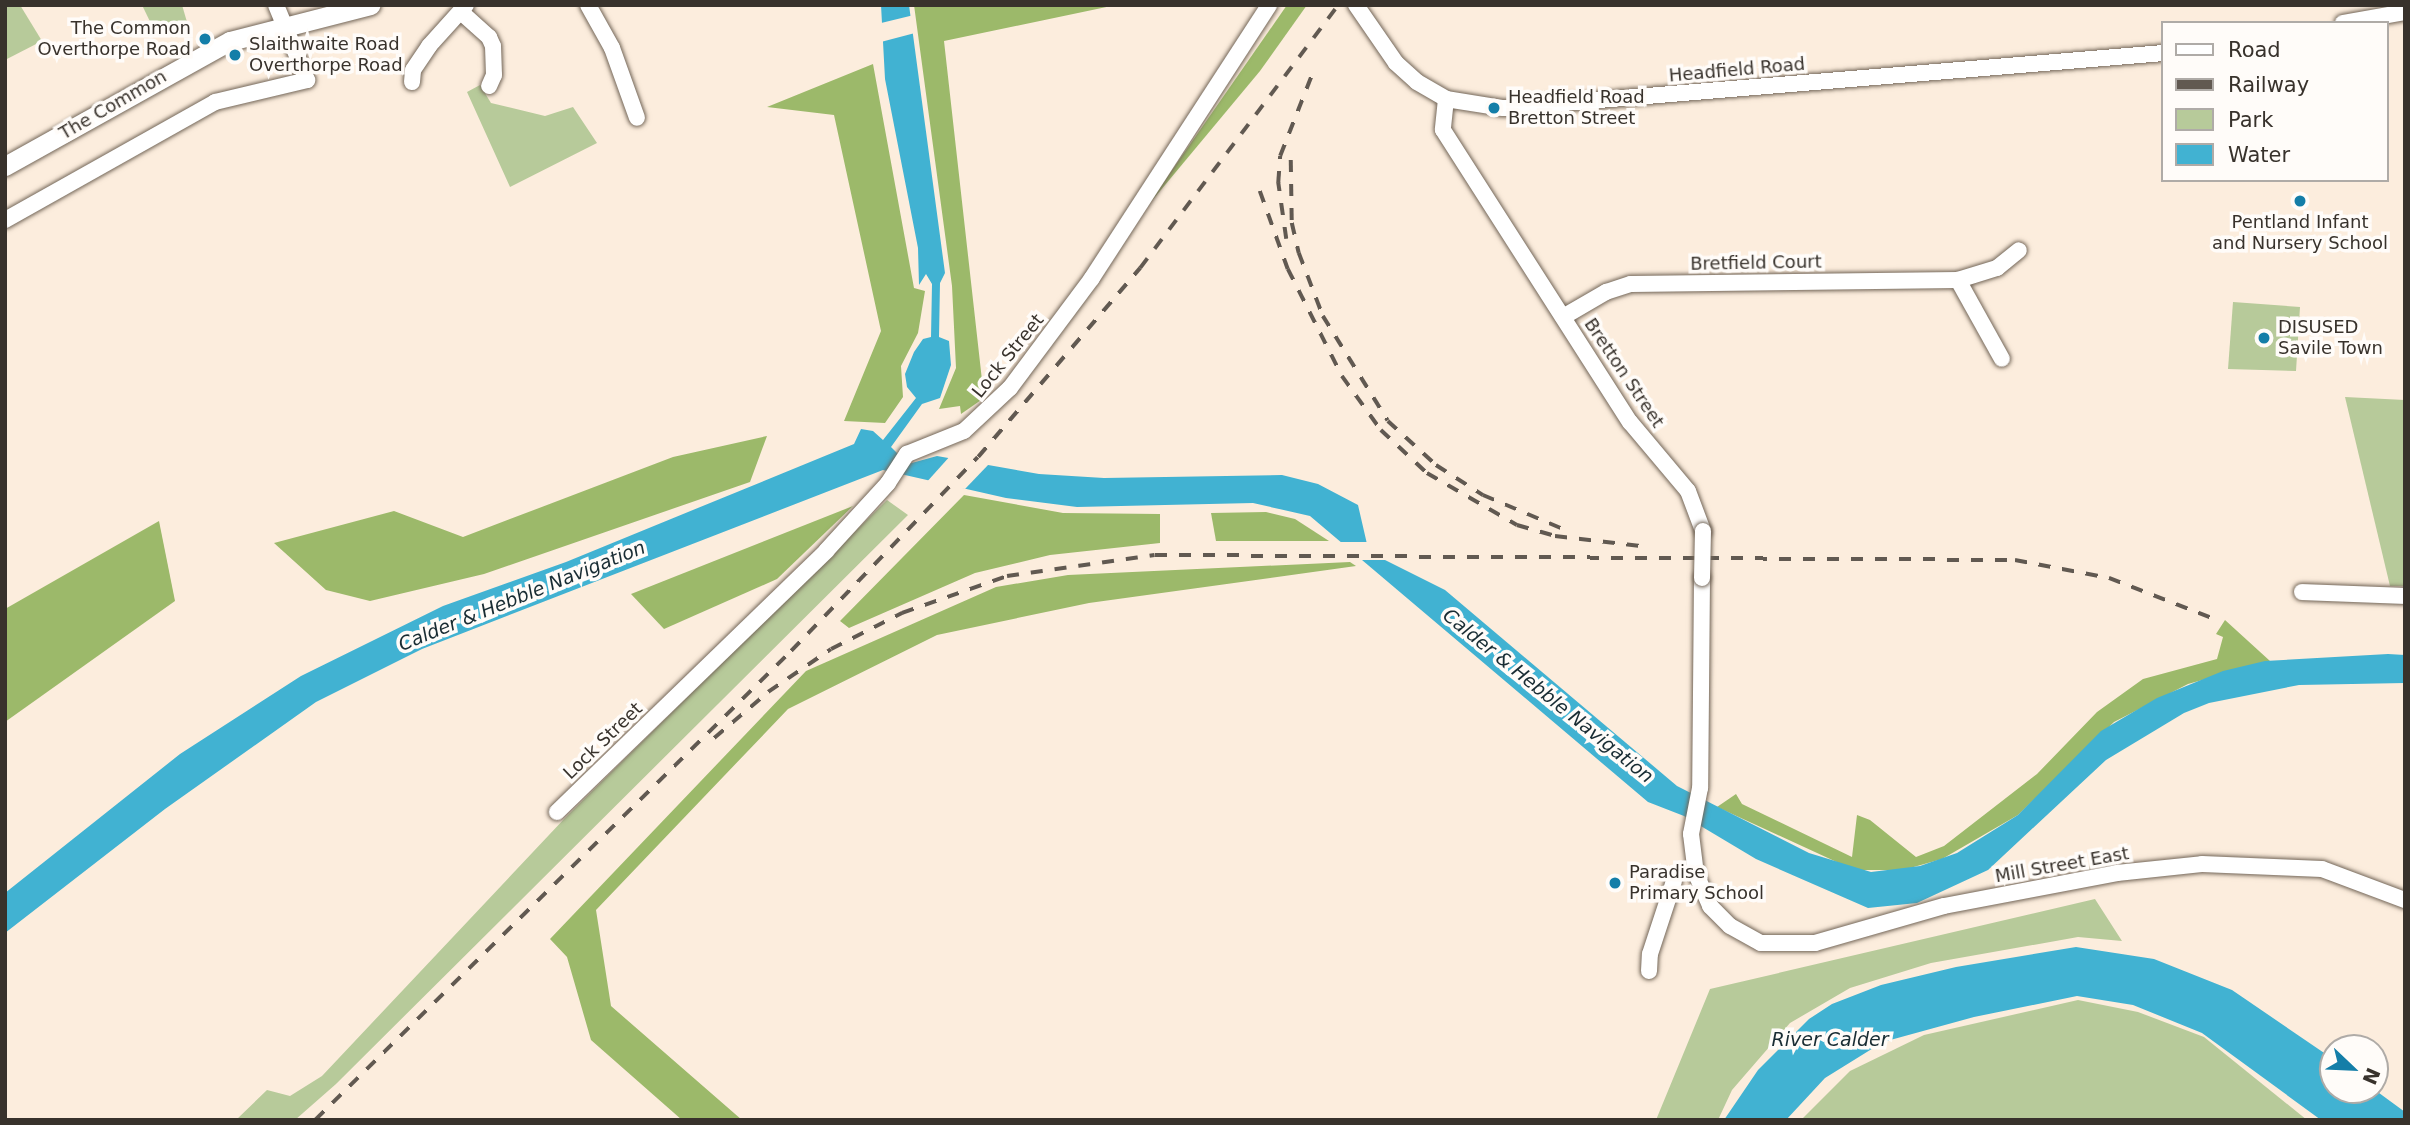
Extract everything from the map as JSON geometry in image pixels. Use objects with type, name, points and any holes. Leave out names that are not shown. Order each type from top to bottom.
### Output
[{"type":"main road","name":"The Common","points":[[5,166],[230,41],[284,24],[370,5]]},
{"type":"street","points":[[5,220],[215,102],[307,80],[276,5]]},
{"type":"street","points":[[588,5],[612,48],[637,118]]},
{"type":"street","name":"Lock Street","points":[[557,812],[826,551],[888,483],[907,454],[964,431],[1010,388],[1092,278],[1269,5]]},
{"type":"street","name":"Headfield Road","points":[[1356,5],[1396,63],[1446,99],[1503,108],[2162,52]]},
{"type":"street","points":[[412,82],[413,70],[429,46],[463,9],[489,37],[493,46],[494,75],[489,86]]},
{"type":"street","points":[[2354,21],[2405,12]]},
{"type":"street","name":"Bretton Street","points":[[1446,99],[1443,130],[1630,422],[1688,491],[1703,531],[1700,788],[1691,834],[1696,874],[1710,906],[1730,926]]},
{"type":"street","name":"Bretfield Court","points":[[1563,317],[1606,292],[1631,284],[1958,280],[1997,268],[2019,250]]},
{"type":"street","points":[[1958,280],[2002,359]]},
{"type":"street","points":[[2302,592],[2405,596]]},
{"type":"street","name":"Mill Street East","points":[[1730,926],[1762,943],[1815,943],[1944,906],[2117,873],[2202,864],[2322,869],[2405,900]]},
{"type":"street","points":[[1649,971],[1650,954],[1674,881]]},
{"type":"green space","points":[[5,5],[20,5],[42,41],[5,60]]},
{"type":"green space","points":[[142,5],[182,5],[187,22],[157,36]]},
{"type":"green space","points":[[914,5],[1116,5],[944,41],[984,398],[961,414],[960,406],[939,409],[956,368],[952,286]]},
{"type":"green space","points":[[1287,5],[1307,5],[1260,71],[1145,209]]},
{"type":"green space","points":[[873,64],[914,288],[925,291],[918,333],[901,366],[903,397],[885,423],[844,421],[881,331],[834,115],[767,107]]},
{"type":"green space","points":[[480,85],[491,103],[545,116],[573,107],[597,143],[510,187],[467,92]]},
{"type":"green space","name":"DISUSED Savile Town","points":[[2233,302],[2300,307],[2296,371],[2228,369]]},
{"type":"green space","points":[[2345,397],[2405,400],[2405,586],[2390,586]]},
{"type":"green space","points":[[767,436],[750,482],[484,574],[370,601],[326,590],[274,543],[394,511],[463,537],[673,457]]},
{"type":"green space","points":[[964,495],[1063,513],[1160,514],[1160,543],[1050,555],[975,573],[849,628],[840,621]]},
{"type":"green space","points":[[887,500],[908,515],[336,1084],[295,1120],[236,1120],[267,1090],[290,1096],[322,1076],[565,818]]},
{"type":"green space","points":[[853,506],[777,579],[664,629],[631,594]]},
{"type":"green space","points":[[1266,512],[1295,519],[1329,541],[1216,541],[1211,513]]},
{"type":"green space","points":[[159,521],[175,601],[5,722],[5,609]]},
{"type":"green space","points":[[1350,562],[1356,566],[1089,603],[937,635],[788,709],[596,910],[611,1006],[742,1120],[682,1120],[591,1040],[567,957],[550,939],[806,671],[996,587],[1068,575]]},
{"type":"green space","points":[[2225,620],[2270,661],[2188,684],[2114,722],[2018,815],[1942,859],[1903,870],[1854,870],[1717,807],[1736,794],[1742,804],[1852,857],[1857,815],[1870,820],[1916,857],[1944,846],[2037,774],[2097,712],[2143,679],[2217,659],[2223,637],[2216,634]]},
{"type":"green space","points":[[2095,899],[2122,941],[2078,937],[1931,963],[1850,988],[1790,1023],[1732,1090],[1718,1120],[1656,1120],[1710,989]]},
{"type":"green space","points":[[2078,1000],[2138,1012],[2204,1037],[2307,1120],[1801,1120],[1850,1071],[1924,1035]]},
{"type":"water","name":"Calder & Hebble Navigation","points":[[881,5],[909,5],[945,273],[940,283],[939,337],[949,341],[951,365],[940,398],[922,404],[891,447],[908,464],[937,456],[1039,474],[1104,478],[1282,475],[1318,484],[1358,505],[1367,544],[1383,559],[1445,590],[1677,786],[1809,853],[1871,872],[1920,866],[1957,853],[2018,815],[2101,731],[2157,698],[2223,671],[2265,661],[2405,655],[2405,683],[2299,685],[2209,703],[2184,713],[2106,760],[1988,870],[1917,903],[1868,908],[1756,859],[1684,816],[1648,802],[1310,516],[1253,503],[1077,507],[1006,498],[883,470],[422,649],[316,702],[165,809],[5,933],[5,893],[180,754],[301,676],[443,606],[566,562],[854,444],[861,429],[873,431],[883,440],[916,398],[907,387],[905,374],[923,339],[931,337],[932,284],[926,274],[919,285],[918,248],[885,79]]},
{"type":"water","name":"River Calder","points":[[2076,947],[2154,959],[2232,990],[2319,1049],[2319,1104],[2389,1104],[2389,1100],[2405,1112],[2405,1120],[2321,1120],[2202,1033],[2133,1005],[2077,996],[1974,1017],[1883,1042],[1825,1078],[1786,1120],[1724,1120],[1758,1070],[1809,1019],[1832,1004],[1881,985],[1956,967]]},
{"type":"pier","points":[[914,15],[915,33],[877,43],[877,24]]},
{"type":"pier","points":[[951,455],[989,464],[965,489],[925,484]]},
{"type":"pier","points":[[1338,542],[1370,542],[1390,560],[1359,560]]},
{"type":"railway","points":[[315,1120],[791,651],[978,457],[1140,268],[1338,5]]},
{"type":"railway","points":[[1286,239],[1278,183],[1280,156],[1311,77]]},
{"type":"railway","points":[[1291,160],[1292,223],[1299,253],[1323,316],[1388,421],[1436,465],[1483,495],[1563,529]]},
{"type":"railway","points":[[1260,191],[1288,269],[1342,376],[1381,430],[1427,473],[1517,525],[1555,536],[1640,546]]},
{"type":"railway","points":[[714,738],[768,692],[831,649],[902,613],[1007,576],[1155,555],[2015,560],[2109,578],[2220,621]]},
{"type":"place","name":"The Common Overthorpe Road","points":[[205,39]]},
{"type":"place","name":"Slaithwaite Road Overthorpe Road","points":[[235,55]]},
{"type":"place","name":"Headfield Road Bretton Street","points":[[1494,108]]},
{"type":"place","name":"Pentland Infant and Nursery School","points":[[2300,201]]},
{"type":"place","name":"DISUSED Savile Town","points":[[2264,338]]},
{"type":"place","name":"Paradise Primary School","points":[[1615,883]]}]
